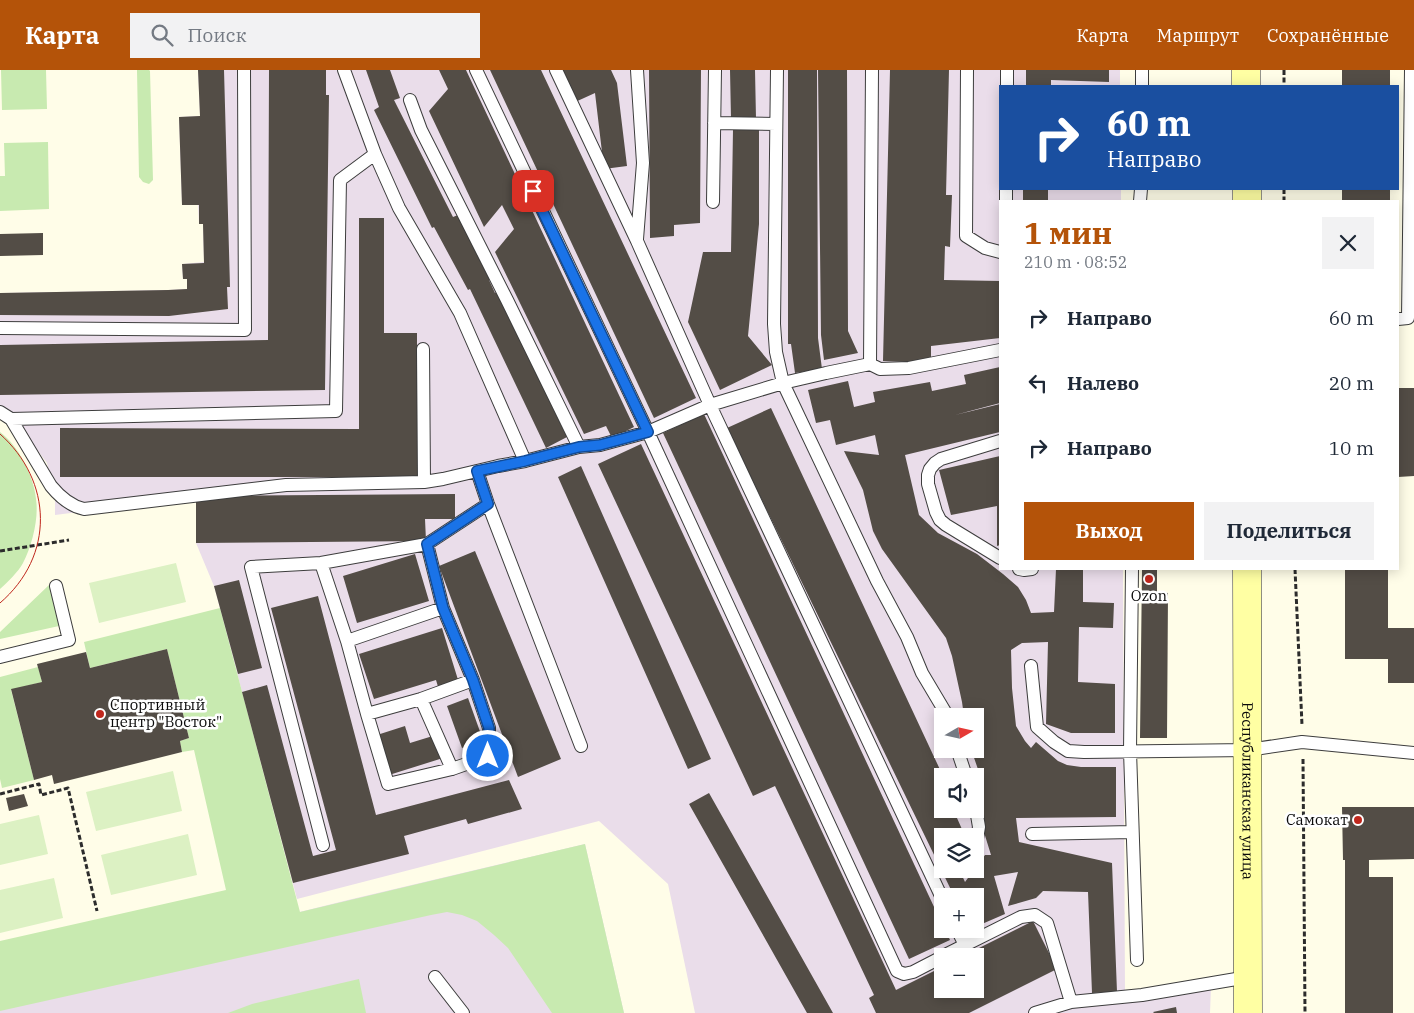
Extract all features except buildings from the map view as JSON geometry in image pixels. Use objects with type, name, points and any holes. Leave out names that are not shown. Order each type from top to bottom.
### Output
[{"type":"main road","points":[[1246,70],[1246,85]]},
{"type":"main road","name":"Республиканская улица","points":[[1247,570],[1248,1013]]},
{"type":"lane","points":[[0,328],[245,330],[244,70]]},
{"type":"lane","points":[[344,70],[374,154],[399,208],[460,313],[525,461]]},
{"type":"lane","points":[[476,70],[648,432],[896,971],[904,974],[913,972],[934,961]]},
{"type":"lane","points":[[556,70],[637,241],[710,405],[937,888]]},
{"type":"lane","points":[[637,241],[643,162],[638,70]]},
{"type":"lane","points":[[713,202],[715,70]]},
{"type":"lane","points":[[777,70],[774,324],[776,352],[784,383],[877,581],[907,637],[922,673],[943,708]]},
{"type":"lane","points":[[870,364],[872,70]]},
{"type":"lane","points":[[967,70],[966,236],[985,248],[999,252]]},
{"type":"lane","points":[[1006,85],[1007,70]]},
{"type":"lane","points":[[1142,70],[1142,85]]},
{"type":"lane","points":[[1399,319],[1408,318],[1412,70]]},
{"type":"lane","points":[[410,100],[421,130],[579,447]]},
{"type":"lane","points":[[714,123],[776,124]]},
{"type":"lane","points":[[11,419],[336,411],[340,180],[374,154]]},
{"type":"lane","points":[[423,350],[424,482]]},
{"type":"lane","points":[[0,412],[11,419],[51,486],[67,502],[84,509],[286,485],[443,480],[579,447],[600,445],[648,432],[710,405],[826,372],[870,364],[880,369],[909,368],[999,350]]},
{"type":"lane","points":[[999,441],[938,460],[930,469],[927,479],[940,520],[946,526],[999,557]]},
{"type":"lane","points":[[477,471],[581,746]]},
{"type":"lane","points":[[323,845],[251,567],[321,563],[427,544],[488,504]]},
{"type":"lane","points":[[321,563],[347,641],[388,784],[452,769],[488,756],[489,728],[473,680],[443,608],[427,544]]},
{"type":"lane","points":[[1132,570],[1130,751],[1137,960]]},
{"type":"lane","points":[[0,657],[69,640],[56,586]]},
{"type":"lane","points":[[347,641],[443,608]]},
{"type":"lane","points":[[1031,666],[1037,727],[1068,751],[1248,750],[1302,742],[1414,753]]},
{"type":"lane","points":[[367,714],[421,699],[473,680]]},
{"type":"lane","points":[[421,699],[452,769]]},
{"type":"lane","points":[[1032,834],[1132,832]]},
{"type":"lane","points":[[959,948],[1021,917],[1035,916],[1047,923],[1071,1002]]},
{"type":"lane","points":[[962,938],[965,945]]},
{"type":"lane","points":[[435,977],[464,1013]]},
{"type":"lane","points":[[1035,1013],[1071,1002],[1142,995],[1248,977]]},
{"type":"path","points":[[1284,70],[1284,85]]},
{"type":"path","points":[[0,551],[69,540]]},
{"type":"path","points":[[1295,570],[1302,742],[1305,1013]]},
{"type":"path","points":[[0,794],[39,784],[41,795],[68,788],[97,911]]},
{"type":"shaded area","points":[[198,70],[1120,70],[1120,85],[999,85],[999,190],[1121,190],[1121,200],[999,200],[999,570],[1123,570],[1125,995],[1211,986],[1210,1013],[695,1013],[668,884],[599,821],[297,899],[214,586],[196,543],[196,497],[55,515],[55,498],[47,463],[13,418],[0,410],[0,293],[187,289],[187,279],[183,279],[182,264],[204,262],[203,224],[199,224],[198,205],[182,205],[179,117],[200,116]]},
{"type":"shaded area","points":[[585,844],[624,1013],[0,1013],[0,986]]},
{"type":"green space","points":[[1,70],[46,70],[47,109],[2,110]]},
{"type":"green space","points":[[137,70],[150,71],[153,180],[149,184],[143,182],[139,177]]},
{"type":"green space","points":[[48,142],[49,209],[0,211],[0,176],[5,176],[4,143]]},
{"type":"green space","points":[[0,432],[13,445],[24,462],[35,490],[37,507],[32,540],[23,563],[0,589]]},
{"type":"green space","points":[[176,563],[186,602],[99,623],[89,583]]},
{"type":"green space","points":[[49,585],[59,626],[0,639],[0,632]]},
{"type":"green space","points":[[220,608],[300,912],[585,844],[624,1013],[552,1013],[508,948],[477,921],[447,912],[0,1011],[0,941],[226,890],[194,750],[182,752],[180,741],[189,738],[167,649],[90,668],[84,642]]},
{"type":"green space","points":[[38,667],[42,682],[11,690],[34,780],[2,788],[0,779],[0,677]]},
{"type":"green space","points":[[173,771],[182,811],[96,831],[86,792]]},
{"type":"green space","points":[[39,815],[48,854],[0,865],[0,824]]},
{"type":"green space","points":[[188,834],[197,875],[111,895],[101,855]]},
{"type":"green space","points":[[54,878],[63,918],[0,933],[0,890]]},
{"type":"green space","points":[[359,979],[366,1013],[228,1013],[252,1004]]},
{"type":"tram line","points":[[0,434],[17,453],[30,474],[38,496],[40,518],[38,541],[31,563],[18,584],[0,603]]},
{"type":"place","name":"Ozon","points":[[1149,579]]},
{"type":"place","name":"Спортивный центр \"Восток\"","points":[[100,714]]},
{"type":"place","name":"Самокат","points":[[1358,820]]},
{"type":"route","points":[[488,756],[489,728],[473,680],[443,608],[427,544],[488,504],[477,471],[579,447],[600,445],[648,432],[533,191]]}]
